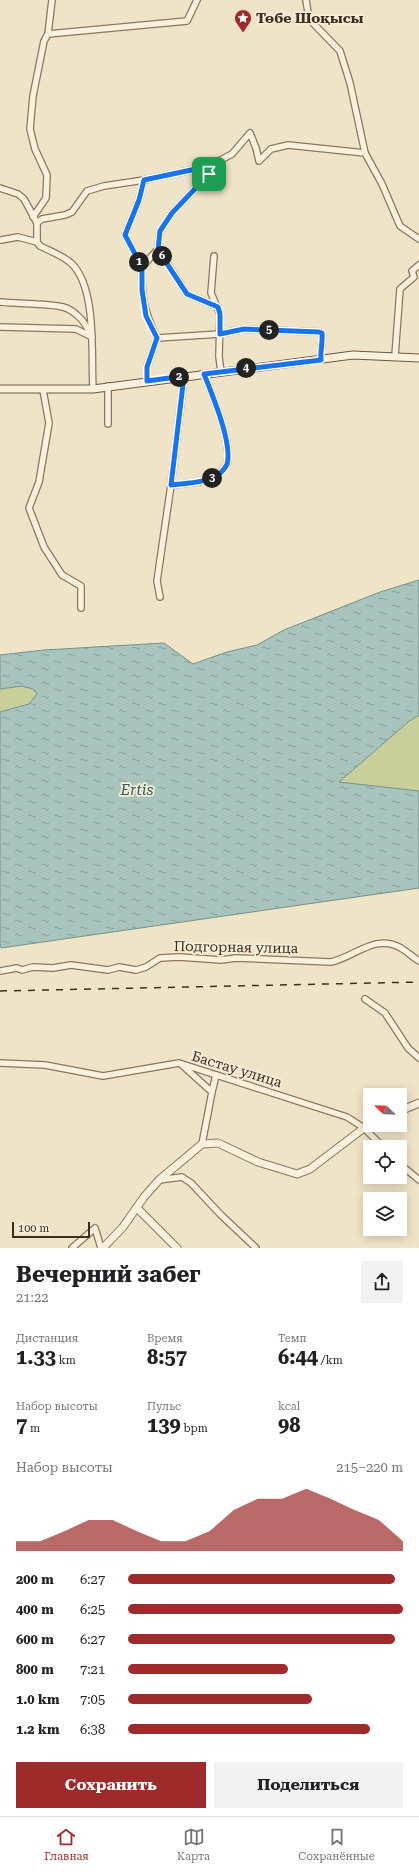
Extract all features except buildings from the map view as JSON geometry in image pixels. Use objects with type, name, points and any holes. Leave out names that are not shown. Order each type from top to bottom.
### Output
[{"type":"main road","points":[[0,389],[93,389],[353,355],[419,358]]},
{"type":"main road","points":[[407,1108],[419,1103]]},
{"type":"main road","points":[[102,1248],[123,1227],[159,1180],[202,1144],[218,1144],[258,1162],[297,1174],[310,1169],[363,1129]]},
{"type":"main road","points":[[137,1208],[177,1248]]},
{"type":"street","points":[[33,217],[46,198],[46,175],[35,149],[30,130],[33,96],[44,41],[48,34],[52,0]]},
{"type":"street","points":[[48,34],[187,21],[197,0]]},
{"type":"street","points":[[306,0],[309,19],[340,51],[350,83],[365,153],[382,184],[400,226],[419,239]]},
{"type":"street","points":[[142,267],[158,250],[160,231],[172,213],[209,174],[217,162],[232,154],[250,133],[259,161],[271,149],[288,145],[365,153]]},
{"type":"street","points":[[37,223],[42,219],[65,215],[72,212],[87,191],[104,186],[144,180],[196,169],[209,174]]},
{"type":"street","points":[[144,180],[139,200],[125,235],[142,267],[142,290],[146,316],[157,338],[147,367],[147,381]]},
{"type":"street","points":[[0,188],[18,194],[24,199],[37,223],[37,242]]},
{"type":"street","points":[[1,240],[18,237],[37,242],[40,246],[66,259],[76,268],[87,291],[92,337],[93,389]]},
{"type":"street","points":[[158,250],[187,294],[218,307]]},
{"type":"street","points":[[214,256],[210,293],[218,307],[220,314],[219,357],[221,372]]},
{"type":"street","points":[[396,356],[400,289],[416,276],[412,271],[419,265]]},
{"type":"street","points":[[0,302],[62,307],[72,311],[80,318],[87,326],[92,337]]},
{"type":"street","points":[[0,327],[76,329],[92,337]]},
{"type":"street","points":[[157,338],[220,334],[244,329],[319,332],[322,333],[323,346],[320,352],[321,360]]},
{"type":"street","points":[[171,485],[212,478],[220,473],[227,465],[228,451],[223,426],[204,374]]},
{"type":"street","points":[[160,596],[157,581],[171,485],[184,376]]},
{"type":"street","points":[[108,386],[108,424]]},
{"type":"street","points":[[43,390],[49,423],[39,482],[29,508],[44,547],[62,575],[81,586],[82,608]]},
{"type":"street","name":"Подгорная улица","points":[[0,971],[17,968],[22,970],[33,967],[53,968],[71,965],[108,970],[119,967],[136,970],[146,967],[160,958],[179,957],[221,960],[236,958],[330,962],[343,959],[369,945],[383,942],[400,948],[419,961]]},
{"type":"street","points":[[365,999],[385,1014],[408,1048],[419,1058]]},
{"type":"street","name":"Бастау улица","points":[[0,1063],[45,1065],[103,1076],[179,1063],[347,1117],[363,1124]]},
{"type":"street","points":[[179,1063],[212,1092]]},
{"type":"street","points":[[202,1144],[216,1075]]},
{"type":"street","name":"Бастау улица","points":[[372,1132],[378,1140]]},
{"type":"street","points":[[407,1170],[419,1180]]},
{"type":"street","points":[[159,1180],[182,1177],[191,1183],[221,1215],[256,1248]]},
{"type":"street","points":[[72,1248],[95,1228],[102,1248]]},
{"type":"green space","points":[[22,686],[33,689],[37,694],[29,704],[0,712],[0,689]]},
{"type":"green space","points":[[419,715],[419,791],[339,782],[408,722]]},
{"type":"water","name":"Ertis","points":[[419,580],[419,715],[408,722],[339,782],[419,791],[419,888],[1,948],[0,712],[29,704],[37,694],[33,689],[22,686],[0,689],[0,655],[44,650],[164,643],[193,664],[227,652],[257,645],[284,630],[380,592]]},
{"type":"railway","points":[[0,991],[419,982]]},
{"type":"place","name":"Төбе Шоқысы","points":[[243,33]]},
{"type":"route","points":[[196,169],[209,174],[172,213],[160,231],[158,250],[174,272],[187,294],[218,307],[220,314],[220,334],[244,329],[319,332],[322,333],[323,346],[320,352],[321,360],[204,374],[218,417],[223,426],[228,451],[227,465],[220,473],[212,478],[171,485],[184,376],[147,381],[147,367],[157,338],[146,316],[142,290],[142,267],[125,235],[139,200],[144,180],[196,169]]}]
